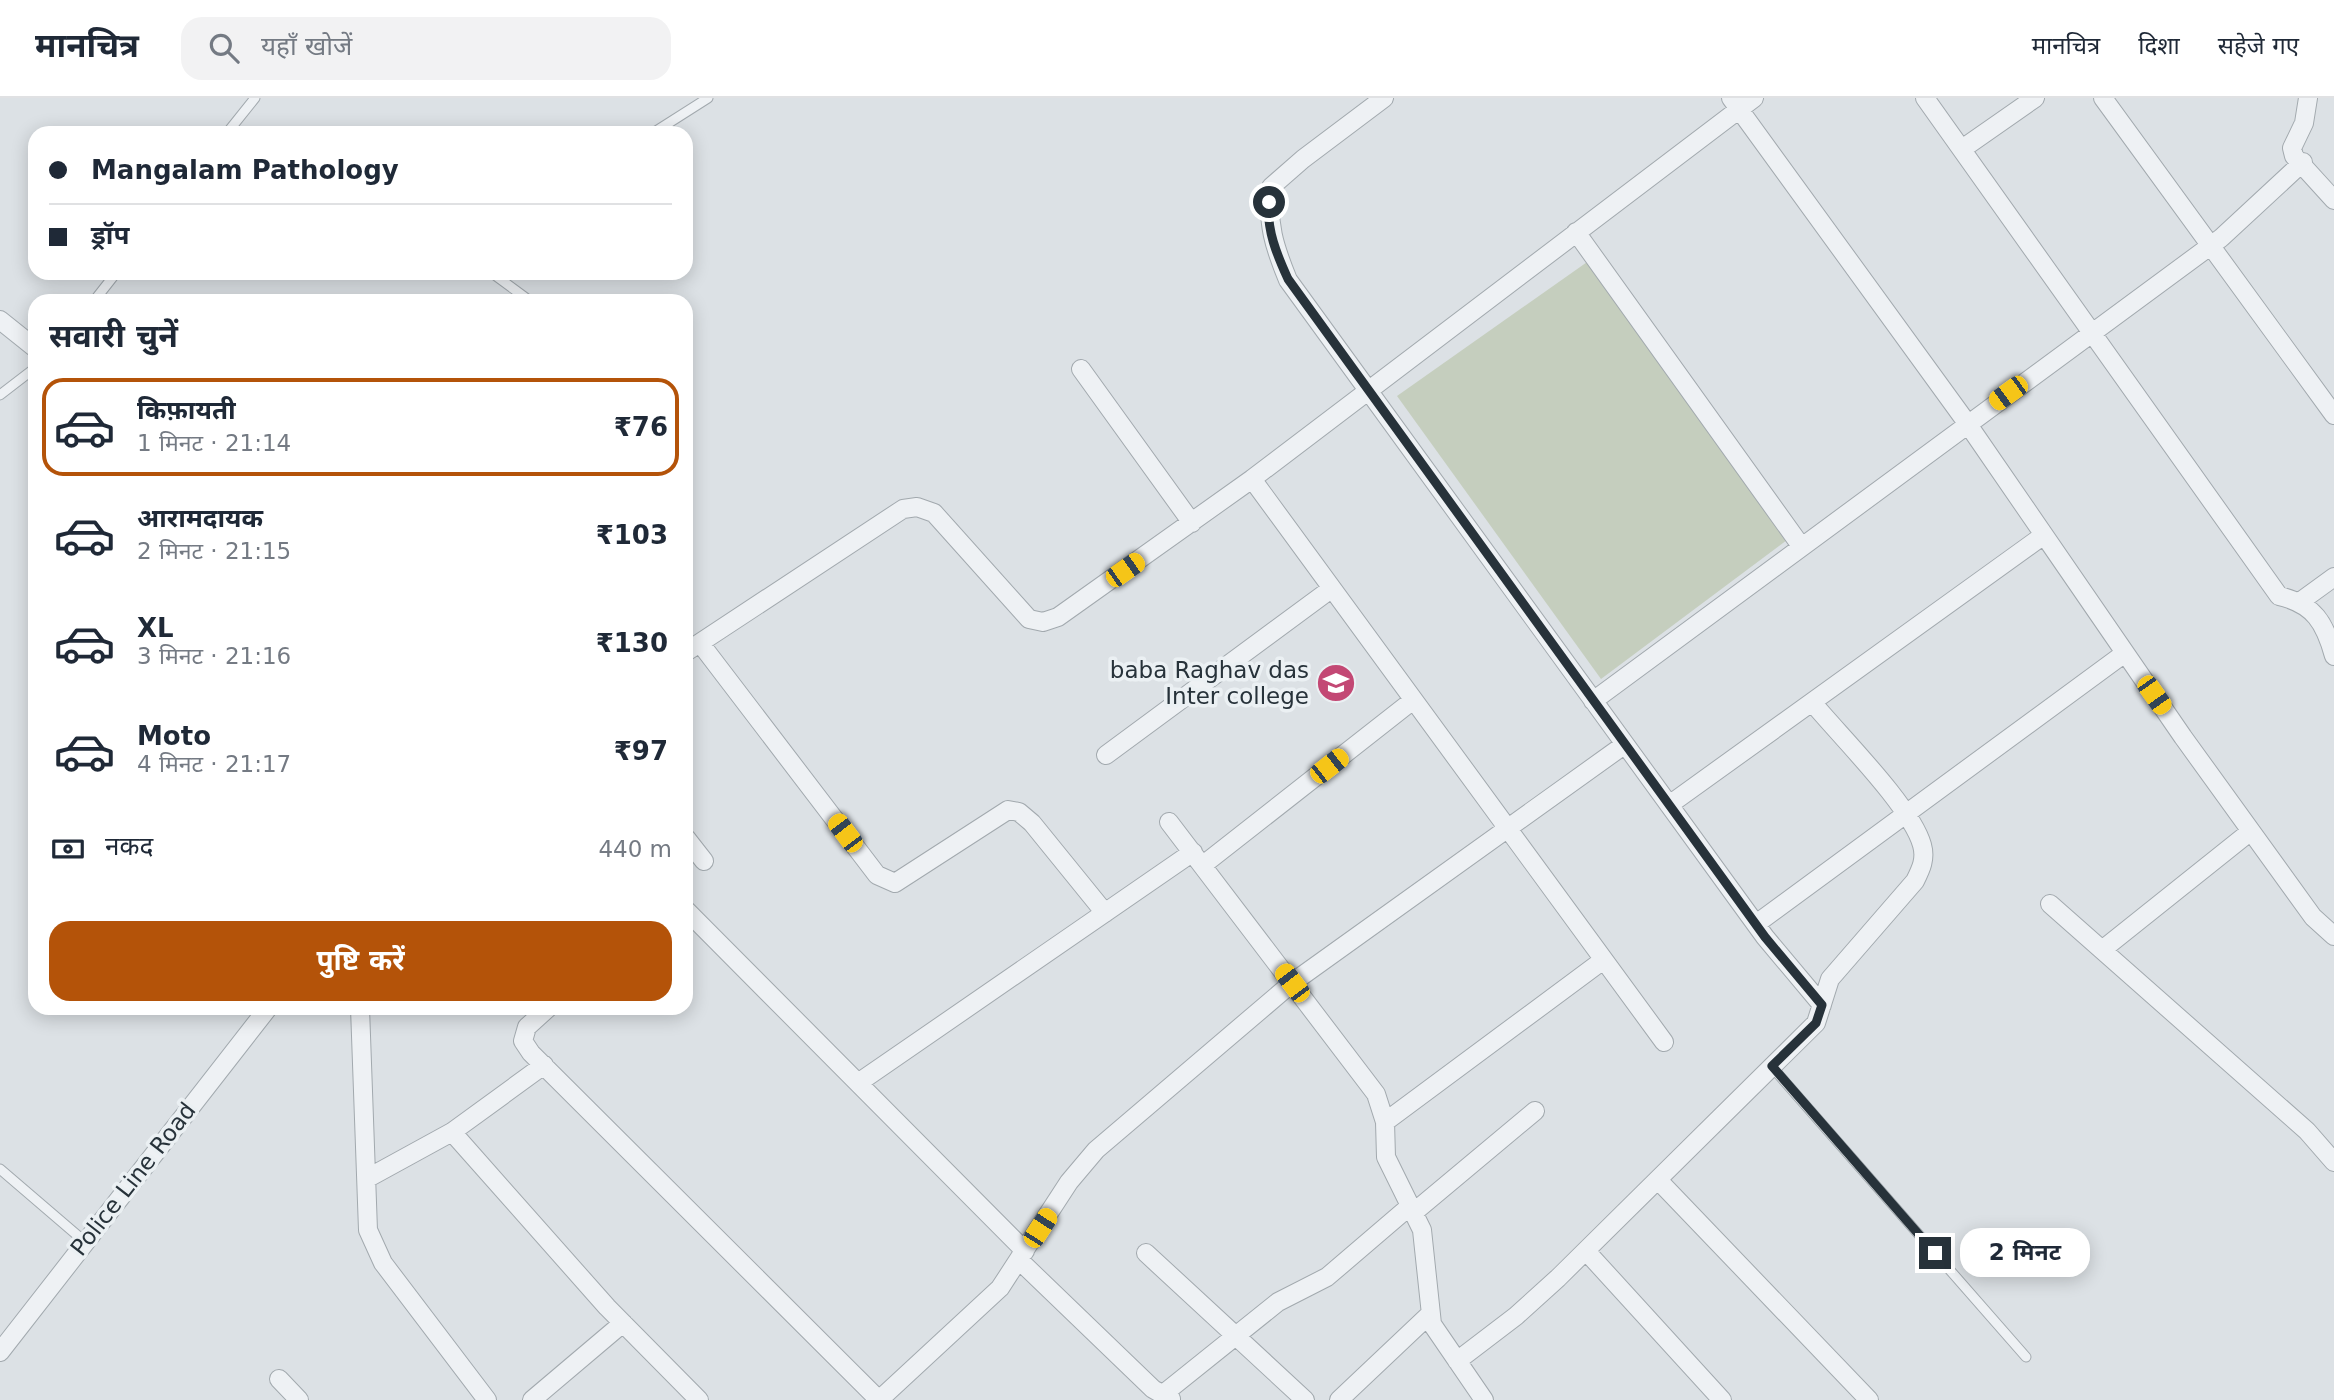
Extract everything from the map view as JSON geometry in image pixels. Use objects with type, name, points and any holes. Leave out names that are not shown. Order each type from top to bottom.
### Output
[{"type":"street","points":[[1384,98],[1303,159],[1271,187],[1268,216],[1276,253],[1288,279],[1756,925],[1822,1005]]},
{"type":"street","points":[[1105,913],[1032,823],[1018,811],[1008,810],[895,883],[885,882],[693,647],[903,509],[917,507],[934,513],[1029,619],[1042,622],[1058,617],[1252,480],[1576,232],[1735,103],[1755,98]]},
{"type":"street","points":[[1926,98],[2279,596],[2301,601],[2312,610],[2329,636],[2334,656]]},
{"type":"street","points":[[1962,149],[2035,98]]},
{"type":"street","points":[[2103,98],[2334,415]]},
{"type":"street","points":[[2308,98],[2304,122],[2292,148],[2294,156],[2303,162],[2334,200]]},
{"type":"street","points":[[1735,103],[1967,423],[2251,831],[2313,917],[2334,936]]},
{"type":"street","points":[[1593,701],[2210,246],[2303,162]]},
{"type":"street","points":[[1576,232],[1801,546]]},
{"type":"street","points":[[0,320],[28,342]]},
{"type":"street","points":[[1081,369],[1192,523]]},
{"type":"street","points":[[1252,480],[1602,961],[1664,1042]]},
{"type":"street","points":[[1669,805],[2044,535]]},
{"type":"street","points":[[2301,601],[2334,577]]},
{"type":"street","points":[[1106,755],[1331,589]]},
{"type":"street","points":[[1756,925],[2125,653]]},
{"type":"street","points":[[858,1083],[1105,913],[1198,859],[1412,701]]},
{"type":"street","points":[[1457,1361],[1516,1316],[1586,1251],[1816,1023],[1830,979],[1915,881],[1924,863],[1922,845],[1906,814],[1812,702]]},
{"type":"street","points":[[540,1015],[527,1027],[523,1041],[544,1065],[879,1400],[990,1299],[1073,1176],[1096,1150],[1292,983],[1625,745]]},
{"type":"street","points":[[1169,822],[1376,1094],[1385,1122],[1386,1157],[1422,1230],[1432,1324],[1485,1400]]},
{"type":"street","points":[[2102,950],[2251,831]]},
{"type":"street","points":[[693,847],[704,861]]},
{"type":"street","points":[[2050,904],[2307,1130],[2334,1162]]},
{"type":"street","points":[[693,917],[858,1083],[1022,1255],[1168,1398],[1235,1336],[1278,1302],[1327,1278],[1535,1111]]},
{"type":"street","points":[[1385,1122],[1602,961]]},
{"type":"street","name":"Police Line Road","points":[[0,1352],[262,1015]]},
{"type":"street","points":[[360,1015],[368,1230],[374,1248],[481,1398]]},
{"type":"street","points":[[368,1178],[452,1132],[544,1065]]},
{"type":"street","points":[[452,1132],[623,1323],[699,1400]]},
{"type":"street","points":[[1658,1180],[1869,1400]]},
{"type":"street","points":[[1586,1251],[1722,1400]]},
{"type":"street","points":[[1146,1253],[1305,1400]]},
{"type":"street","points":[[1339,1400],[1430,1314]]},
{"type":"street","points":[[532,1400],[623,1323]]},
{"type":"street","points":[[279,1379],[299,1400]]},
{"type":"lane","points":[[233,126],[255,98]]},
{"type":"lane","points":[[664,126],[708,98]]},
{"type":"lane","points":[[99,294],[110,280]]},
{"type":"lane","points":[[502,280],[520,294]]},
{"type":"lane","points":[[0,395],[28,373]]},
{"type":"lane","points":[[1772,1066],[2026,1357]]},
{"type":"lane","points":[[0,1169],[84,1241]]},
{"type":"green space","points":[[1590,260],[1791,537],[1601,679],[1397,396]]},
{"type":"place","name":"baba Raghav das Inter college","points":[[1336,683]]},
{"type":"route","points":[[1269,202],[1268,216],[1276,253],[1288,279],[1765,937],[1822,1005],[1816,1023],[1772,1066],[1935,1253]]}]
